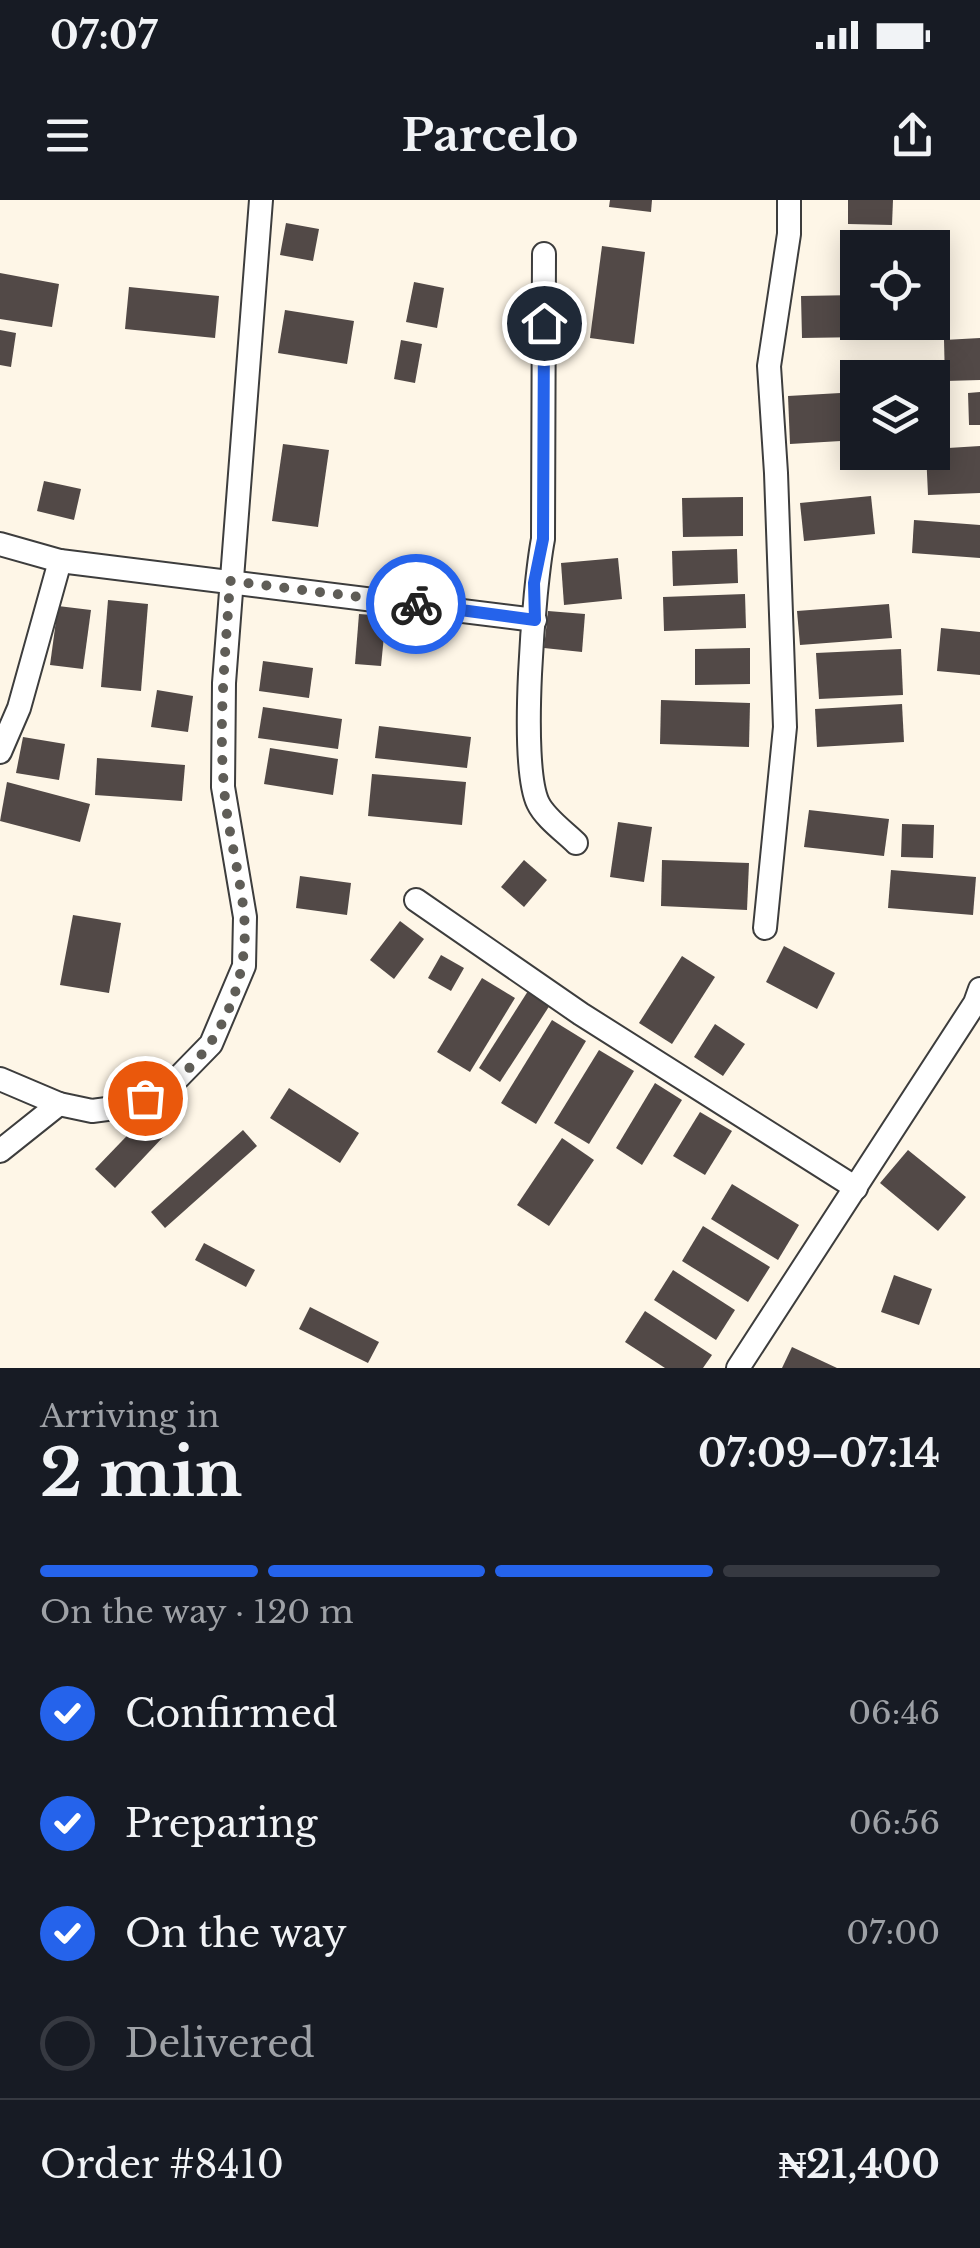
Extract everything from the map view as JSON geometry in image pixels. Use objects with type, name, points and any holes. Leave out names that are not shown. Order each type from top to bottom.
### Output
[{"type":"street","points":[[0,1079],[59,1104],[92,1111],[122,1107],[168,1088],[211,1044],[244,966],[245,917],[224,788],[224,683],[261,200]]},
{"type":"street","points":[[765,928],[785,727],[776,472],[768,366],[790,234],[789,200]]},
{"type":"street","points":[[544,254],[543,539],[534,583],[530,770],[539,805],[576,843]]},
{"type":"street","points":[[0,544],[60,560],[535,620]]},
{"type":"street","points":[[0,752],[19,708],[60,560]]},
{"type":"street","points":[[416,900],[581,1014],[856,1188]]},
{"type":"street","points":[[738,1368],[976,1003],[980,989]]},
{"type":"street","points":[[0,1151],[59,1104]]},
{"type":"building","points":[[610,200],[652,200],[651,212],[609,207]]},
{"type":"building","points":[[848,200],[893,200],[892,225],[848,224]]},
{"type":"building","points":[[286,223],[319,229],[313,261],[280,255]]},
{"type":"building","points":[[602,246],[645,252],[634,344],[590,338]]},
{"type":"building","points":[[0,273],[59,284],[52,327],[0,319]]},
{"type":"building","points":[[414,282],[444,288],[437,328],[406,322]]},
{"type":"building","points":[[129,287],[219,296],[215,338],[125,329]]},
{"type":"building","points":[[840,295],[840,337],[802,338],[801,296]]},
{"type":"building","points":[[285,310],[354,321],[347,364],[278,353]]},
{"type":"building","points":[[0,330],[16,333],[11,367],[0,365]]},
{"type":"building","points":[[980,338],[980,380],[950,381],[950,360],[944,360],[944,340]]},
{"type":"building","points":[[401,340],[422,344],[415,383],[394,379]]},
{"type":"building","points":[[980,392],[980,425],[969,425],[968,393]]},
{"type":"building","points":[[840,393],[840,441],[790,444],[788,396]]},
{"type":"building","points":[[283,444],[329,450],[318,527],[272,521]]},
{"type":"building","points":[[980,446],[980,493],[928,495],[927,470],[950,470],[950,448]]},
{"type":"building","points":[[44,481],[81,489],[74,520],[37,511]]},
{"type":"building","points":[[871,496],[875,534],[804,541],[800,503]]},
{"type":"building","points":[[743,497],[743,536],[683,537],[682,498]]},
{"type":"building","points":[[914,520],[980,525],[980,558],[912,553]]},
{"type":"building","points":[[737,549],[738,583],[673,586],[672,551]]},
{"type":"building","points":[[618,558],[622,599],[564,605],[561,563]]},
{"type":"building","points":[[745,594],[746,628],[664,631],[663,597]]},
{"type":"building","points":[[108,600],[148,604],[141,691],[101,687]]},
{"type":"building","points":[[889,604],[892,638],[800,645],[797,611]]},
{"type":"building","points":[[58,606],[91,610],[83,669],[50,665]]},
{"type":"building","points":[[548,611],[585,614],[582,652],[544,648]]},
{"type":"building","points":[[359,614],[386,616],[381,666],[355,664]]},
{"type":"building","points":[[941,628],[980,632],[980,675],[937,671]]},
{"type":"building","points":[[750,648],[750,684],[695,685],[695,649]]},
{"type":"building","points":[[901,649],[903,695],[819,699],[816,653]]},
{"type":"building","points":[[263,661],[313,668],[309,698],[259,691]]},
{"type":"building","points":[[157,690],[193,696],[188,732],[151,727]]},
{"type":"building","points":[[661,700],[750,703],[749,747],[660,744]]},
{"type":"building","points":[[902,704],[904,742],[817,747],[815,709]]},
{"type":"building","points":[[263,707],[342,719],[338,749],[258,738]]},
{"type":"building","points":[[379,726],[471,737],[467,768],[375,758]]},
{"type":"building","points":[[23,737],[65,744],[59,780],[16,773]]},
{"type":"building","points":[[270,748],[338,759],[333,795],[264,784]]},
{"type":"building","points":[[97,758],[185,765],[182,801],[95,795]]},
{"type":"building","points":[[372,774],[466,782],[462,825],[368,816]]},
{"type":"building","points":[[7,782],[90,804],[80,842],[0,821]]},
{"type":"building","points":[[809,810],[889,819],[884,856],[804,847]]},
{"type":"building","points":[[618,822],[652,827],[644,882],[610,877]]},
{"type":"building","points":[[902,824],[934,825],[933,858],[901,857]]},
{"type":"building","points":[[524,860],[547,880],[524,907],[501,887]]},
{"type":"building","points":[[662,860],[749,863],[747,910],[661,906]]},
{"type":"building","points":[[891,870],[976,877],[973,915],[888,908]]},
{"type":"building","points":[[300,876],[351,883],[347,915],[296,908]]},
{"type":"building","points":[[73,915],[121,923],[109,993],[60,985]]},
{"type":"building","points":[[400,921],[424,939],[394,979],[370,960]]},
{"type":"building","points":[[784,946],[835,973],[817,1009],[766,982]]},
{"type":"building","points":[[441,955],[464,968],[451,991],[428,978]]},
{"type":"building","points":[[682,956],[715,977],[672,1044],[639,1023]]},
{"type":"building","points":[[482,978],[515,998],[470,1072],[437,1052]]},
{"type":"building","points":[[528,991],[550,1005],[500,1082],[479,1068]]},
{"type":"building","points":[[552,1020],[586,1041],[536,1124],[501,1103]]},
{"type":"building","points":[[715,1024],[745,1044],[723,1076],[694,1057]]},
{"type":"building","points":[[599,1050],[634,1071],[589,1144],[554,1123]]},
{"type":"building","points":[[655,1083],[682,1100],[642,1165],[616,1148]]},
{"type":"building","points":[[289,1088],[359,1133],[340,1163],[270,1118]]},
{"type":"building","points":[[700,1112],[732,1131],[705,1175],[673,1156]]},
{"type":"building","points":[[146,1116],[165,1135],[115,1188],[95,1169]]},
{"type":"building","points":[[243,1130],[257,1146],[165,1228],[151,1212]]},
{"type":"building","points":[[562,1138],[594,1160],[549,1226],[517,1205]]},
{"type":"building","points":[[908,1150],[966,1197],[938,1231],[880,1183]]},
{"type":"building","points":[[732,1184],[799,1225],[778,1260],[711,1219]]},
{"type":"building","points":[[703,1226],[770,1267],[748,1302],[682,1261]]},
{"type":"building","points":[[204,1243],[255,1270],[246,1287],[195,1260]]},
{"type":"building","points":[[673,1270],[735,1310],[716,1340],[654,1300]]},
{"type":"building","points":[[894,1275],[932,1289],[919,1325],[881,1312]]},
{"type":"building","points":[[310,1307],[379,1342],[368,1363],[299,1329]]},
{"type":"building","points":[[645,1311],[712,1355],[703,1368],[665,1368],[625,1342]]},
{"type":"building","points":[[792,1347],[837,1368],[782,1368]]},
{"type":"way so far","points":[[145,1098],[168,1088],[211,1044],[244,966],[245,917],[224,788],[224,683],[230,581],[416,604]]},
{"type":"route","points":[[416,604],[535,620],[534,583],[543,539],[544,323]]}]
